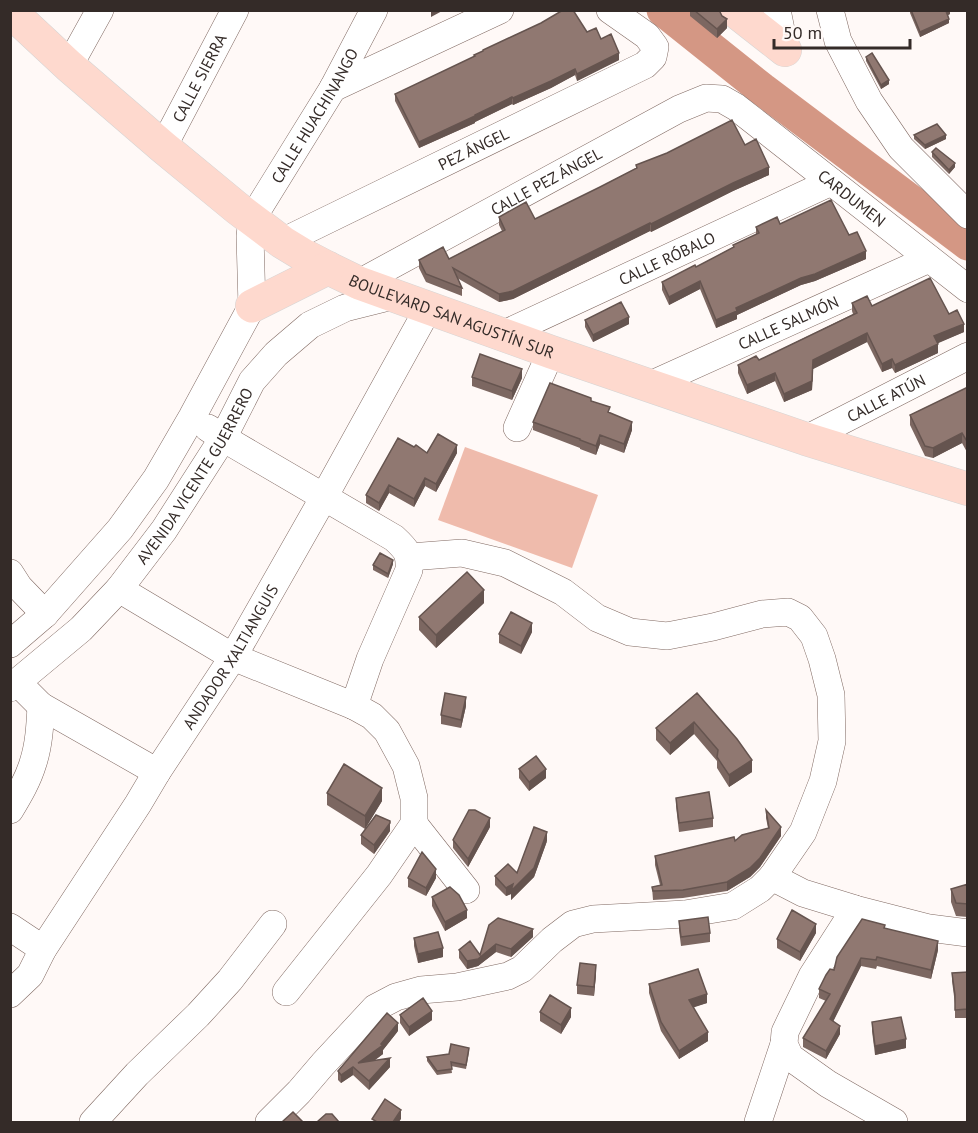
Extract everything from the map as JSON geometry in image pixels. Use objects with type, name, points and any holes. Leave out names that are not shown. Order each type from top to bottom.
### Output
[{"type":"main road","points":[[734,10],[784,50]]},
{"type":"main road","name":"BOULEVARD SAN AGUSTÍN SUR","points":[[10,11],[69,66],[163,147],[252,219],[282,242],[328,268],[359,283],[648,386],[806,439],[964,485]]},
{"type":"main road","points":[[252,306],[328,268]]},
{"type":"street","points":[[69,66],[100,10]]},
{"type":"street","name":"CALLE SIERRA","points":[[163,147],[235,10]]},
{"type":"street","name":"CALLE HUACHINANGO","points":[[252,219],[333,88],[374,10]]},
{"type":"street","points":[[333,88],[500,10]]},
{"type":"street","name":"PEZ ÁNGEL","points":[[282,242],[645,65],[653,57],[655,47],[647,36],[610,10]]},
{"type":"street","points":[[777,10],[784,50]]},
{"type":"street","points":[[830,10],[838,41],[869,101],[901,148],[968,214]]},
{"type":"street","name":"CALLE PEZ ÁNGEL","points":[[359,283],[679,109],[706,98],[722,99],[736,107]]},
{"type":"street","name":"CARDUMEN","points":[[736,107],[968,289]]},
{"type":"street","name":"CALLE RÓBALO","points":[[502,335],[831,182]]},
{"type":"street","points":[[252,219],[250,236],[252,306]]},
{"type":"street","name":"CALLE SALMÓN","points":[[648,386],[929,259]]},
{"type":"street","name":"AVENIDA VICENTE GUERRERO","points":[[14,686],[81,629],[119,589],[164,530],[222,438],[252,381],[276,354],[310,325],[345,308],[397,295]]},
{"type":"street","name":"AVENIDA VICENTE GUERRERO","points":[[10,644],[45,614],[120,529],[156,479],[252,306]]},
{"type":"street","name":"ANDADOR XALTIANGUIS","points":[[10,994],[30,975],[43,949],[233,657],[429,307]]},
{"type":"street","points":[[518,428],[551,352]]},
{"type":"street","name":"CALLE ATÚN","points":[[806,439],[968,356]]},
{"type":"street","points":[[192,417],[222,438],[394,538],[404,547],[410,557],[409,570],[370,659],[354,706]]},
{"type":"street","points":[[269,1122],[375,1008],[396,997],[421,990],[456,987],[508,976],[522,969],[552,940],[573,924],[593,920],[685,914],[733,906],[760,889],[772,878],[803,832],[823,780],[832,741],[831,695],[822,659],[813,636],[800,618],[788,612],[762,614],[668,636],[630,632],[597,618],[563,592],[505,563],[462,553],[410,557]]},
{"type":"street","points":[[10,573],[19,587],[45,614]]},
{"type":"street","points":[[119,589],[233,657],[354,706],[372,716],[387,731],[406,766],[414,798],[414,824],[379,875],[286,992]]},
{"type":"street","points":[[14,686],[41,706],[157,772]]},
{"type":"street","points":[[10,810],[34,762],[39,737],[41,706]]},
{"type":"street","points":[[414,824],[466,890]]},
{"type":"street","points":[[772,878],[803,893],[855,909],[929,928],[968,933]]},
{"type":"street","points":[[758,1122],[784,1044],[784,1032],[812,976],[855,909]]},
{"type":"street","points":[[93,1122],[230,980],[273,924]]},
{"type":"street","points":[[10,927],[43,949]]},
{"type":"street","points":[[784,1044],[790,1057],[828,1084],[894,1122]]},
{"type":"shaded area","points":[[465,447],[598,495],[572,568],[438,520]]},
{"type":"building","points":[[563,10],[573,10],[587,32],[596,28],[601,39],[611,34],[619,53],[577,74],[575,69],[512,97],[419,142],[395,94]]},
{"type":"building","points":[[694,10],[719,10],[727,19],[717,29]]},
{"type":"building","points":[[911,10],[948,10],[946,11],[949,19],[920,32]]},
{"type":"building","points":[[872,53],[889,80],[881,85],[866,57]]},
{"type":"building","points":[[732,120],[745,145],[756,139],[769,167],[513,291],[499,294],[453,268],[462,288],[426,274],[419,260],[443,247],[449,259],[505,230],[499,217],[526,202],[535,219],[637,168],[636,165],[667,153]]},
{"type":"building","points":[[937,124],[946,135],[925,145],[914,135]]},
{"type":"building","points":[[936,148],[955,163],[949,170],[932,152]]},
{"type":"building","points":[[831,200],[849,235],[857,232],[866,251],[801,278],[736,308],[737,311],[716,320],[700,281],[669,297],[662,282],[695,265],[696,267],[759,233],[756,227],[777,217],[780,224]]},
{"type":"building","points":[[930,278],[949,314],[957,310],[964,324],[934,336],[938,344],[895,365],[892,359],[882,364],[867,333],[813,360],[812,381],[784,394],[775,373],[747,385],[738,365],[756,356],[759,360],[857,313],[852,303],[867,296],[872,306]]},
{"type":"building","points":[[621,302],[629,317],[593,335],[585,320]]},
{"type":"building","points":[[480,354],[522,369],[512,391],[472,377]]},
{"type":"building","points":[[550,383],[610,407],[608,412],[632,422],[624,444],[600,435],[596,446],[533,422]]},
{"type":"building","points":[[968,387],[968,443],[962,433],[933,448],[925,446],[910,415]]},
{"type":"building","points":[[438,434],[457,445],[436,484],[425,478],[414,499],[389,485],[379,503],[366,495],[398,438],[414,447],[416,445],[427,453]]},
{"type":"building","points":[[380,553],[393,560],[388,574],[373,565]]},
{"type":"building","points":[[467,572],[484,590],[436,635],[419,617]]},
{"type":"building","points":[[511,612],[532,623],[521,646],[499,634]]},
{"type":"building","points":[[445,693],[466,697],[461,720],[441,715]]},
{"type":"building","points":[[697,693],[752,760],[729,775],[717,757],[718,750],[694,722],[670,743],[656,728]]},
{"type":"building","points":[[536,756],[546,769],[529,782],[519,769]]},
{"type":"building","points":[[344,764],[382,788],[365,816],[327,793]]},
{"type":"building","points":[[709,792],[713,818],[679,823],[676,798]]},
{"type":"building","points":[[469,810],[475,810],[490,818],[468,859],[453,840]]},
{"type":"building","points":[[766,810],[781,827],[760,858],[750,868],[727,882],[683,890],[653,891],[652,887],[662,885],[655,856],[734,837],[735,841],[742,835],[769,828]]},
{"type":"building","points":[[376,815],[390,823],[374,845],[361,835]]},
{"type":"building","points":[[534,827],[547,832],[534,868],[511,891],[513,884],[506,888],[495,876],[508,864],[517,873]]},
{"type":"building","points":[[422,852],[436,869],[426,888],[408,878]]},
{"type":"building","points":[[968,884],[968,904],[956,903],[951,889]]},
{"type":"building","points":[[450,887],[459,895],[467,910],[445,922],[432,897]]},
{"type":"building","points":[[792,910],[816,924],[800,952],[777,939]]},
{"type":"building","points":[[708,917],[710,933],[681,937],[679,921]]},
{"type":"building","points":[[498,918],[533,929],[511,949],[496,944],[478,959],[467,961],[459,950],[470,941],[480,955],[489,925]]},
{"type":"building","points":[[862,919],[885,925],[884,928],[938,941],[931,970],[877,957],[876,960],[861,958],[830,1019],[840,1026],[826,1051],[803,1038],[830,994],[819,989],[830,969],[834,970],[837,957]]},
{"type":"building","points":[[438,932],[443,948],[418,954],[414,938]]},
{"type":"building","points":[[580,963],[596,965],[594,987],[577,985]]},
{"type":"building","points":[[698,969],[707,994],[689,1000],[708,1032],[679,1051],[661,1022],[649,984]]},
{"type":"building","points":[[968,972],[968,1009],[955,1010],[952,973]]},
{"type":"building","points":[[550,995],[571,1008],[561,1025],[540,1012]]},
{"type":"building","points":[[423,998],[432,1011],[409,1027],[400,1015]]},
{"type":"building","points":[[387,1013],[398,1023],[381,1044],[383,1045],[358,1063],[390,1058],[369,1081],[353,1067],[341,1075],[338,1071]]},
{"type":"building","points":[[901,1017],[906,1039],[875,1046],[872,1022]]},
{"type":"building","points":[[451,1044],[469,1048],[466,1065],[451,1062],[452,1069],[437,1071],[427,1057],[449,1054]]},
{"type":"building","points":[[385,1099],[401,1110],[393,1122],[377,1122],[372,1119]]},
{"type":"building","points":[[293,1112],[303,1122],[282,1122]]},
{"type":"building","points":[[326,1114],[332,1114],[339,1122],[317,1122]]},
{"type":"waterway","points":[[663,10],[762,89],[968,244]]}]
